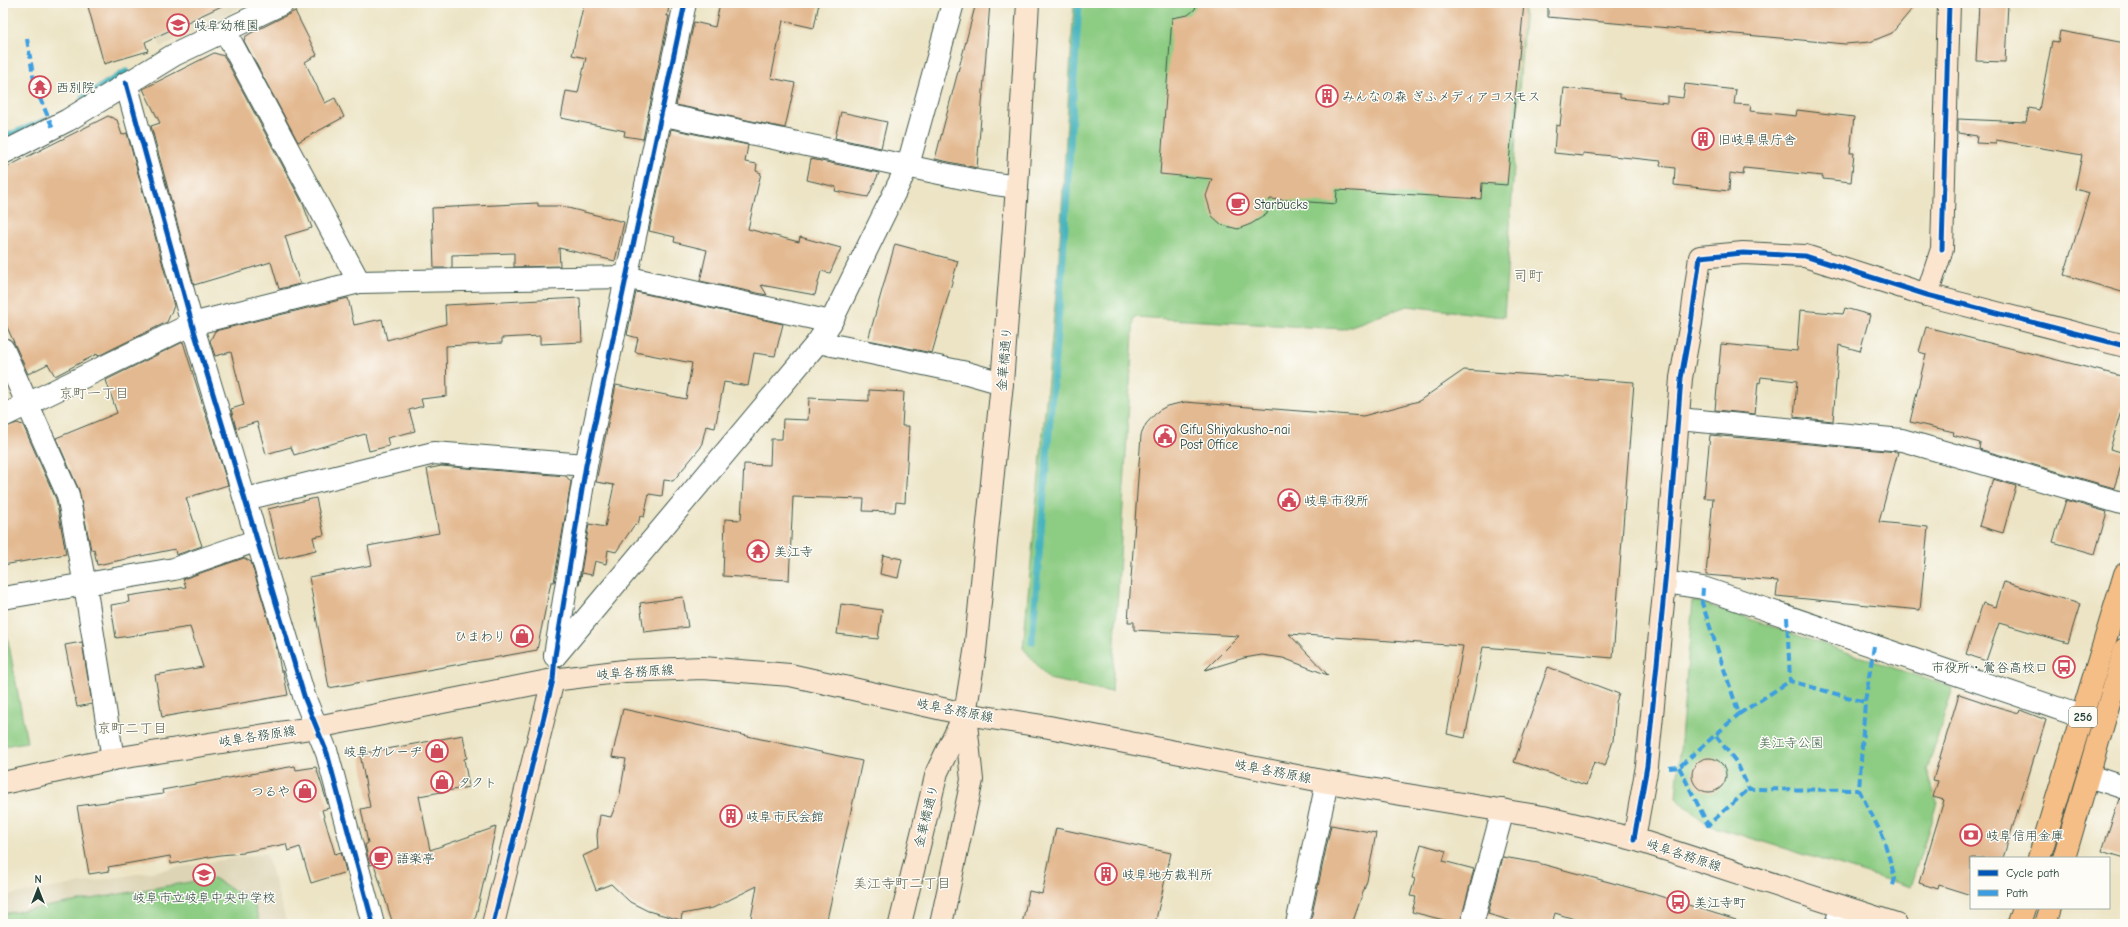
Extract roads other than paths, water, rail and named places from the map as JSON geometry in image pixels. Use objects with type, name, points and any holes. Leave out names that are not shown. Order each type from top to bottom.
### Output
[{"type":"highway","name":"256","points":[[2039,857],[2083,717],[2125,574]]},
{"type":"highway","name":"256","points":[[2064,857],[2125,649]]},
{"type":"highway","points":[[2019,924],[2024,909]]},
{"type":"highway","points":[[2045,924],[2050,909]]},
{"type":"main road","name":"金華橋通り","points":[[941,924],[972,780],[965,714],[975,652],[1002,383],[1017,187],[1028,3]]},
{"type":"main road","points":[[1927,295],[1942,249],[1949,3]]},
{"type":"main road","points":[[1634,839],[1647,766],[1665,582],[1681,378],[1691,323],[1700,257],[1743,253],[1805,256],[1927,295],[2125,346]]},
{"type":"main road","name":"岐阜各務原線","points":[[3,783],[113,759],[317,727],[553,680],[624,671],[695,668],[790,675],[965,714],[1049,727],[1327,782],[1543,817],[1634,839],[1839,916],[1896,924]]},
{"type":"main road","points":[[493,924],[553,680]]},
{"type":"main road","name":"金華橋通り","points":[[900,924],[937,772],[965,714]]},
{"type":"street","points":[[3,153],[68,120],[126,83],[174,56],[284,3]]},
{"type":"street","points":[[553,680],[555,656],[586,465],[625,277],[685,3]]},
{"type":"street","points":[[555,656],[818,342],[831,322],[908,165],[953,3]]},
{"type":"street","points":[[225,31],[359,282]]},
{"type":"street","points":[[126,83],[192,324],[246,499],[305,699],[327,753],[373,924]]},
{"type":"street","points":[[660,114],[908,165],[982,182],[1017,187]]},
{"type":"street","points":[[3,416],[192,324],[359,282],[625,277],[831,322]]},
{"type":"street","points":[[818,342],[967,373],[1002,383]]},
{"type":"street","points":[[3,349],[26,404],[68,495],[85,585],[113,759]]},
{"type":"street","points":[[1678,420],[1902,440],[2125,504]]},
{"type":"street","points":[[246,499],[434,453],[586,465]]},
{"type":"street","points":[[3,598],[85,585],[174,568],[258,540]]},
{"type":"street","points":[[1665,582],[1703,588],[2083,717]]},
{"type":"street","points":[[2089,776],[2125,788]]},
{"type":"street","points":[[1298,924],[1327,782]]},
{"type":"street","points":[[1472,924],[1503,810]]},
{"type":"waterway","points":[[1032,642],[1062,272],[1079,3]]},
{"type":"waterway","points":[[83,98],[126,72]]},
{"type":"waterway","points":[[3,138],[45,121]]},
{"type":"place","name":"岐阜幼稚園","points":[[178,25]]},
{"type":"place","name":"西別院","points":[[40,87]]},
{"type":"place","name":"みんなの森 ぎふメディアコスモス","points":[[1327,96]]},
{"type":"place","name":"旧岐阜県庁舎","points":[[1703,139]]},
{"type":"place","name":"Starbucks","points":[[1238,204]]},
{"type":"place","name":"Gifu Shiyakusho-nai Post Office","points":[[1165,436]]},
{"type":"place","name":"岐阜市役所","points":[[1289,500]]},
{"type":"place","name":"美江寺","points":[[758,551]]},
{"type":"place","name":"ひまわり","points":[[522,636]]},
{"type":"place","name":"市役所・鶯谷高校口","points":[[2064,667]]},
{"type":"place","name":"岐阜ガレーヂ","points":[[437,751]]},
{"type":"place","name":"タクト","points":[[442,782]]},
{"type":"place","name":"つるや","points":[[305,791]]},
{"type":"place","name":"岐阜市民会館","points":[[731,816]]},
{"type":"place","name":"岐阜信用金庫","points":[[1971,835]]},
{"type":"place","name":"語楽亭","points":[[381,858]]},
{"type":"place","name":"岐阜地方裁判所","points":[[1106,874]]},
{"type":"place","name":"岐阜市立岐阜中央中学校","points":[[204,875]]},
{"type":"place","name":"美江寺町","points":[[1678,902]]},
{"type":"district","name":"司町","points":[[1528,276]]},
{"type":"district","name":"京町一丁目","points":[[94,393]]},
{"type":"district","name":"京町二丁目","points":[[132,728]]},
{"type":"district","name":"美江寺町二丁目","points":[[902,883]]},
{"type":"park label","name":"美江寺公園","points":[[1791,742]]}]
